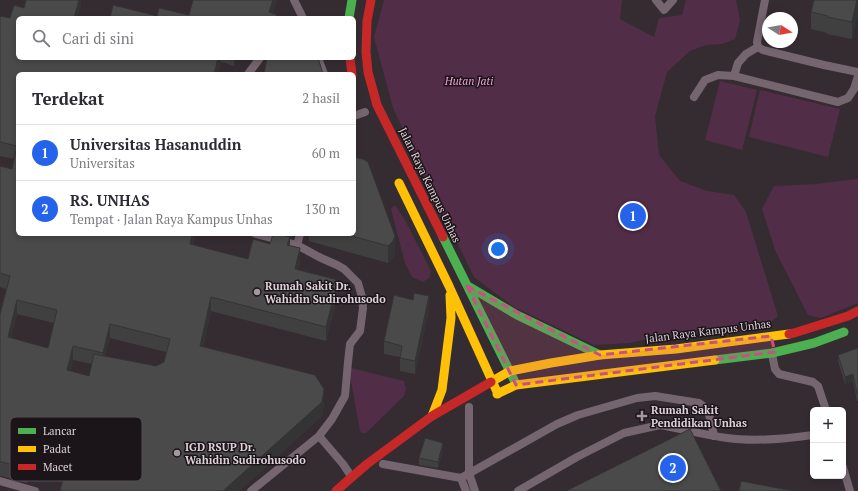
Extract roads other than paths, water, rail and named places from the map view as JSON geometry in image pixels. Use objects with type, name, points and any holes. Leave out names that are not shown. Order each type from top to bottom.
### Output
[{"type":"street","points":[[349,16],[352,0]]},
{"type":"street","name":"Jalan Raya Kampus Unhas","points":[[371,0],[367,21],[366,52],[368,72],[377,105],[516,385]]},
{"type":"street","points":[[350,60],[352,72]]},
{"type":"street","points":[[396,176],[449,286],[492,382],[494,396],[516,385],[774,353],[814,343],[853,329]]},
{"type":"street","points":[[432,416],[442,390],[444,377],[451,318],[449,286]]},
{"type":"street","points":[[467,286],[490,301],[511,312],[600,355]]},
{"type":"street","name":"Jalan Raya Kampus Unhas","points":[[336,491],[358,470],[432,416],[510,372],[551,363],[600,355],[676,349],[794,333],[848,316],[858,311]]},
{"type":"street","points":[[771,336],[774,353]]},
{"type":"street","points":[[380,466],[391,458]]},
{"type":"street","points":[[358,470],[366,479]]},
{"type":"lane","points":[[294,0],[302,16]]},
{"type":"lane","points":[[343,0],[349,16]]},
{"type":"lane","points":[[656,0],[664,10],[673,0]]},
{"type":"lane","points":[[758,48],[757,42],[765,0]]},
{"type":"lane","points":[[734,76],[738,63],[746,54],[758,48],[858,72]]},
{"type":"lane","points":[[250,72],[258,60]]},
{"type":"lane","points":[[319,60],[323,72]]},
{"type":"lane","points":[[694,97],[705,80],[718,75],[734,76],[838,102],[848,98],[854,89],[858,76]]},
{"type":"lane","points":[[356,115],[365,112]]},
{"type":"lane","points":[[251,491],[319,436],[332,419],[345,396],[350,344],[360,331],[363,308],[358,283],[344,269],[297,245],[263,236]]},
{"type":"lane","points":[[297,245],[299,236]]},
{"type":"lane","points":[[774,353],[775,369],[780,374],[813,382],[818,386],[825,407]]},
{"type":"lane","points":[[380,466],[461,478],[557,424],[578,415],[642,397],[655,396],[699,403],[704,406],[710,414],[714,436]]},
{"type":"lane","points":[[469,407],[469,473],[475,491]]},
{"type":"lane","points":[[518,491],[577,457],[624,433],[660,425],[714,436],[753,440],[810,435]]},
{"type":"lane","points":[[319,436],[343,464],[351,477]]},
{"type":"lane","points":[[846,477],[850,491]]},
{"type":"lane","points":[[461,478],[466,491]]},
{"type":"lane","points":[[0,481],[36,491]]},
{"type":"place","name":"Universitas Hasanuddin","points":[[633,216]]},
{"type":"place","name":"Rumah Sakit Dr. Wahidin Sudirohusodo","points":[[257,292]]},
{"type":"place","name":"Rumah Sakit Pendidikan Unhas","points":[[642,416]]},
{"type":"place","name":"IGD RSUP Dr. Wahidin Sudirohusodo","points":[[177,453]]},
{"type":"place","name":"RS. UNHAS","points":[[673,468]]},
{"type":"park label","name":"Hutan Jati","points":[[469,81]]}]
